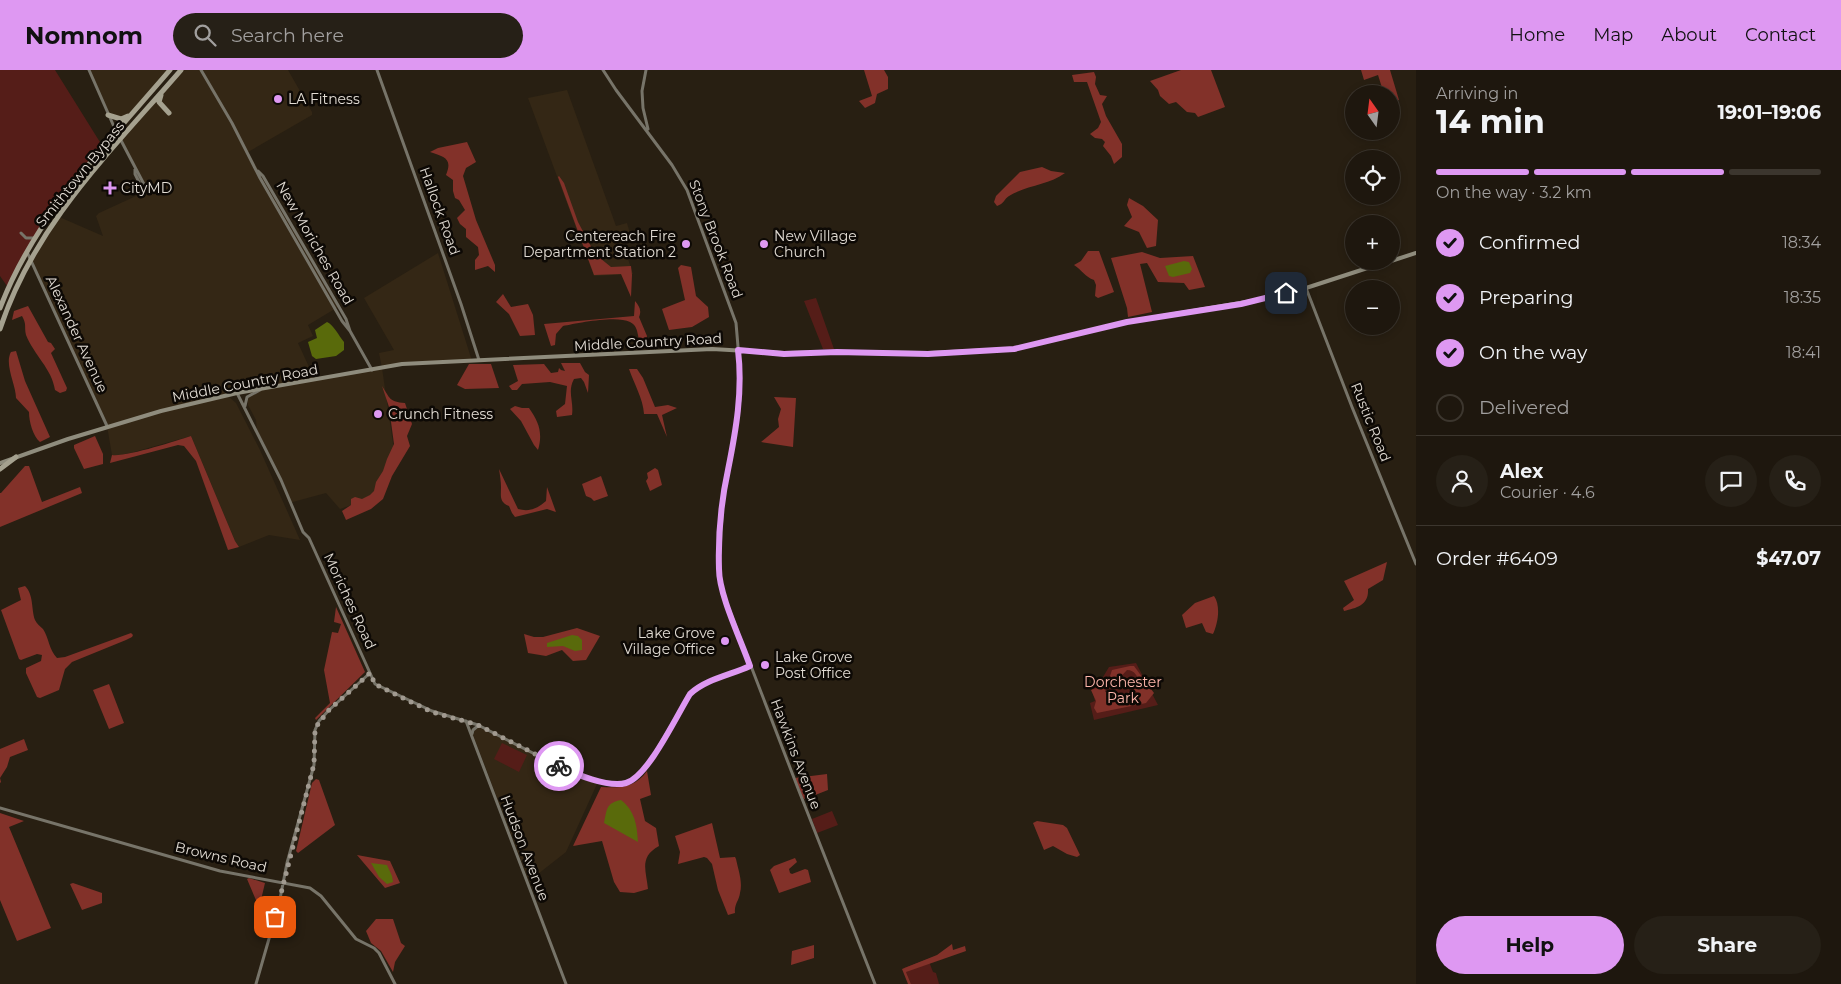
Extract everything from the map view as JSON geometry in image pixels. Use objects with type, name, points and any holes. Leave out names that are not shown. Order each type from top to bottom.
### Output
[{"type":"highway","name":"Smithtown Bypass","points":[[0,308],[26,251],[62,196],[170,70]]},
{"type":"highway","name":"Smithtown Bypass","points":[[0,329],[30,259],[63,209],[181,70]]},
{"type":"highway","points":[[148,108],[157,105],[169,113],[159,102],[162,92]]},
{"type":"highway","points":[[108,115],[123,119],[136,110]]},
{"type":"highway","points":[[0,469],[16,457]]},
{"type":"main road","name":"Middle Country Road","points":[[1400,258],[1416,253]]},
{"type":"main road","name":"Middle Country Road","points":[[0,463],[107,426],[161,411],[237,393],[411,364],[712,349],[784,354],[837,352],[928,354],[1014,349],[1127,322],[1247,302],[1306,288],[1362,270]]},
{"type":"street","points":[[89,70],[116,133],[146,191]]},
{"type":"street","name":"New Moriches Road","points":[[201,70],[260,178],[372,370]]},
{"type":"street","name":"Hallock Road","points":[[377,70],[461,304],[479,360]]},
{"type":"street","name":"Stony Brook Road","points":[[603,70],[621,97],[648,130],[687,190],[736,323],[738,350]]},
{"type":"street","points":[[646,70],[642,91],[643,108],[648,130]]},
{"type":"street","points":[[21,233],[26,238],[34,238]]},
{"type":"street","name":"Alexander Avenue","points":[[26,251],[107,426]]},
{"type":"street","name":"Rustic Road","points":[[1306,288],[1416,564]]},
{"type":"street","name":"Hawkins Avenue","points":[[738,350],[740,400],[724,496],[718,570],[722,588],[750,666],[875,984]]},
{"type":"street","points":[[246,409],[247,397],[262,389]]},
{"type":"street","name":"Moriches Road","points":[[237,393],[281,480],[303,532],[309,538],[375,684],[432,712],[479,725],[574,774],[600,782],[624,784],[633,780],[645,769],[686,700],[696,688],[750,666]]},
{"type":"street","points":[[256,984],[279,904],[314,764],[315,730],[329,710],[370,673]]},
{"type":"street","name":"Hudson Avenue","points":[[465,720],[566,984]]},
{"type":"street","points":[[472,740],[471,732],[479,725]]},
{"type":"street","name":"Browns Road","points":[[0,808],[220,871],[310,888],[321,896],[356,939],[374,948],[379,953],[395,984]]},
{"type":"shaded area","points":[[89,70],[170,70],[128,119],[118,120],[108,111]]},
{"type":"shaded area","points":[[181,70],[288,70],[312,115],[248,152],[338,307],[308,325],[313,336],[298,343],[315,380],[382,368],[396,464],[375,497],[340,509],[326,493],[289,503],[257,430],[256,420],[248,405],[250,391],[228,396],[236,403],[260,450],[300,540],[269,535],[239,547],[191,436],[134,452],[117,456],[112,455],[107,426],[53,303],[30,259],[57,216],[103,236],[96,216],[147,191],[120,140]]},
{"type":"shaded area","points":[[864,70],[884,70],[888,77],[888,89],[877,94],[875,103],[865,108],[859,101],[872,96]]},
{"type":"shaded area","points":[[1181,70],[1211,70],[1225,107],[1198,117],[1195,113],[1187,112],[1176,102],[1169,104],[1160,96],[1158,90],[1150,81]]},
{"type":"shaded area","points":[[1361,70],[1390,70],[1394,85],[1381,85],[1378,75],[1364,80]]},
{"type":"shaded area","points":[[1094,72],[1096,77],[1095,84],[1100,95],[1107,96],[1102,104],[1106,116],[1122,144],[1122,157],[1114,164],[1111,156],[1103,146],[1105,142],[1090,134],[1098,128],[1101,122],[1087,82],[1074,82],[1072,75]]},
{"type":"shaded area","points":[[567,90],[616,226],[627,223],[631,237],[622,241],[633,274],[594,276],[528,98]]},
{"type":"shaded area","points":[[467,142],[476,162],[466,168],[463,176],[476,220],[495,265],[495,272],[488,266],[475,270],[475,260],[479,255],[478,247],[466,237],[466,229],[457,218],[465,210],[459,200],[455,198],[453,180],[446,175],[448,162],[443,157],[430,152],[438,148]]},
{"type":"shaded area","points":[[1042,167],[1051,171],[1065,173],[1052,180],[1016,192],[997,206],[994,202],[996,196],[1020,172]]},
{"type":"shaded area","points":[[559,176],[564,183],[578,222],[595,254],[611,267],[631,266],[631,297],[621,274],[594,275]]},
{"type":"shaded area","points":[[1129,198],[1143,206],[1158,220],[1156,246],[1147,248],[1139,232],[1124,226],[1132,217],[1127,205]]},
{"type":"shaded area","points":[[1088,251],[1099,251],[1114,292],[1098,298],[1095,296],[1096,285],[1094,280],[1074,265],[1081,261]]},
{"type":"shaded area","points":[[1142,252],[1160,258],[1193,256],[1205,287],[1189,290],[1184,283],[1158,282],[1147,263],[1140,264],[1152,312],[1128,317],[1127,308],[1111,258]]},
{"type":"shaded area","points":[[438,253],[472,361],[411,363],[382,368],[379,353],[394,350],[364,298]]},
{"type":"shaded area","points":[[1184,261],[1189,262],[1192,269],[1190,273],[1173,277],[1169,276],[1165,266]]},
{"type":"shaded area","points":[[681,265],[691,267],[696,296],[708,307],[709,317],[692,327],[669,330],[662,309],[685,300],[678,268]]},
{"type":"shaded area","points":[[503,294],[511,307],[528,304],[533,315],[535,335],[520,336],[509,314],[496,302]]},
{"type":"shaded area","points":[[635,301],[640,308],[639,317],[647,336],[645,348],[637,347],[637,329],[634,325],[624,320],[616,319],[563,326],[556,334],[555,345],[551,346],[544,324],[634,316]]},
{"type":"shaded area","points":[[28,306],[48,342],[55,349],[51,353],[67,388],[66,391],[60,393],[55,390],[47,369],[29,342],[22,316],[12,320],[14,311]]},
{"type":"shaded area","points":[[327,322],[344,342],[344,350],[336,356],[316,359],[312,356],[308,342],[317,338],[315,330]]},
{"type":"shaded area","points":[[16,351],[25,381],[50,437],[40,442],[32,428],[29,412],[16,398],[9,357],[11,352]]},
{"type":"shaded area","points":[[561,363],[580,363],[589,375],[588,393],[581,378],[574,379],[571,392],[572,415],[557,417],[556,411],[565,404],[567,386],[550,382],[522,384],[517,390],[512,390],[509,386],[518,381],[513,365],[544,364],[551,373],[558,372],[559,368],[565,371]]},
{"type":"shaded area","points":[[469,364],[491,364],[499,388],[465,389],[457,385]]},
{"type":"shaded area","points":[[629,369],[637,369],[643,378],[655,407],[668,405],[677,408],[662,415],[667,437],[657,414],[644,414],[640,397]]},
{"type":"shaded area","points":[[382,386],[393,400],[405,403],[412,424],[407,436],[410,446],[392,476],[383,499],[371,509],[346,520],[342,511],[351,505],[351,499],[355,497],[362,499],[374,491],[376,482],[383,471],[394,444],[389,407]]},
{"type":"shaded area","points":[[774,397],[796,398],[793,447],[761,442],[779,427],[778,419],[781,409]]},
{"type":"shaded area","points":[[515,406],[529,408],[535,418],[540,433],[538,450],[521,421],[510,409]]},
{"type":"shaded area","points":[[95,436],[103,454],[103,464],[84,469],[74,445]]},
{"type":"shaded area","points":[[191,436],[239,547],[228,550],[196,461],[184,446],[178,445],[110,463],[112,455],[139,451]]},
{"type":"shaded area","points":[[25,466],[29,466],[42,502],[80,487],[82,493],[0,527],[0,493]]},
{"type":"shaded area","points":[[655,468],[658,470],[662,485],[650,491],[646,481],[648,478],[647,473]]},
{"type":"shaded area","points":[[499,469],[518,509],[529,510],[543,504],[546,501],[547,487],[556,512],[547,509],[515,517],[509,506],[501,498]]},
{"type":"shaded area","points":[[601,476],[608,496],[594,501],[586,496],[582,484]]},
{"type":"shaded area","points":[[1387,562],[1383,580],[1368,589],[1364,602],[1358,607],[1344,611],[1343,608],[1354,600],[1344,581]]},
{"type":"shaded area","points":[[25,586],[31,598],[35,620],[43,629],[57,658],[65,657],[131,633],[133,635],[126,640],[72,662],[65,669],[59,690],[40,698],[37,697],[26,673],[26,668],[41,661],[42,655],[37,654],[19,659],[1,610],[21,600],[18,588]]},
{"type":"shaded area","points":[[1214,596],[1218,605],[1218,615],[1213,634],[1206,632],[1202,623],[1186,628],[1182,615],[1195,603]]},
{"type":"shaded area","points":[[336,607],[365,672],[316,720],[315,718],[330,703],[324,670],[332,632],[338,633],[341,624],[334,622]]},
{"type":"shaded area","points":[[577,628],[600,636],[586,660],[573,661],[562,650],[546,656],[528,653],[524,634],[543,637]]},
{"type":"shaded area","points":[[572,635],[578,636],[582,640],[582,650],[575,651],[563,646],[547,647],[547,643]]},
{"type":"shaded area","points":[[1134,666],[1154,693],[1146,703],[1097,713],[1094,708],[1096,701],[1091,690],[1107,684],[1105,692],[1113,692],[1113,696],[1132,691],[1138,694],[1133,688],[1140,684],[1137,676],[1132,671],[1127,670],[1113,685],[1109,679],[1112,670]]},
{"type":"shaded area","points":[[109,684],[124,723],[109,729],[93,690]]},
{"type":"shaded area","points":[[476,727],[597,784],[566,852],[529,881],[473,735]]},
{"type":"shaded area","points":[[24,739],[28,750],[10,757],[7,767],[0,778],[0,749]]},
{"type":"shaded area","points":[[647,771],[651,795],[640,799],[645,821],[656,828],[659,846],[646,859],[645,870],[648,889],[634,893],[620,892],[614,882],[602,841],[573,846],[601,787],[627,786],[637,781]]},
{"type":"shaded area","points":[[827,774],[828,790],[805,799],[803,798],[795,778]]},
{"type":"shaded area","points":[[316,779],[319,780],[335,825],[298,853],[296,851],[312,783]]},
{"type":"shaded area","points":[[621,800],[632,814],[637,830],[638,842],[604,823],[610,805]]},
{"type":"shaded area","points":[[0,813],[24,821],[9,827],[51,928],[17,941],[0,900]]},
{"type":"shaded area","points":[[1037,821],[1063,825],[1067,828],[1080,855],[1077,857],[1067,854],[1053,846],[1044,850],[1033,823]]},
{"type":"shaded area","points":[[712,823],[720,858],[735,857],[740,876],[741,889],[735,913],[728,915],[718,890],[712,864],[707,858],[704,857],[678,864],[680,852],[675,836]]},
{"type":"shaded area","points":[[357,855],[390,861],[400,883],[385,888]]},
{"type":"shaded area","points":[[795,858],[797,862],[789,869],[790,873],[808,870],[811,882],[779,893],[770,870],[774,866]]},
{"type":"shaded area","points":[[371,863],[387,865],[393,882],[387,884],[379,877]]},
{"type":"shaded area","points":[[247,879],[265,883],[260,904],[258,905]]},
{"type":"shaded area","points":[[73,883],[102,893],[102,903],[82,910],[70,884]]},
{"type":"shaded area","points":[[376,919],[393,919],[401,943],[405,946],[395,962],[393,972],[381,951],[371,943],[366,931]]},
{"type":"shaded area","points":[[952,944],[953,950],[965,946],[966,951],[906,972],[911,984],[908,984],[902,969],[937,955]]},
{"type":"shaded area","points":[[814,945],[814,958],[791,965],[792,951]]},
{"type":"green space","points":[[0,70],[55,70],[103,147],[43,223],[7,286],[0,276]]},
{"type":"green space","points":[[816,298],[834,349],[823,349],[804,301]]},
{"type":"green space","name":"Dorchester Park","points":[[1136,663],[1158,705],[1094,720],[1090,703],[1095,701],[1091,687],[1100,682],[1109,667]]},
{"type":"green space","points":[[502,743],[527,755],[519,772],[494,759]]},
{"type":"green space","points":[[832,811],[838,825],[817,833],[812,819]]},
{"type":"green space","points":[[928,959],[933,972],[936,973],[939,984],[911,984],[904,968]]},
{"type":"way so far","points":[[275,917],[314,764],[315,730],[319,720],[370,673],[375,684],[407,700],[432,712],[478,725],[559,766]]},
{"type":"place","name":"LA Fitness","points":[[278,99]]},
{"type":"place","name":"CityMD","points":[[110,188]]},
{"type":"place","name":"Centereach Fire Department Station 2","points":[[686,244]]},
{"type":"place","name":"New Village Church","points":[[764,244]]},
{"type":"place","name":"Crunch Fitness","points":[[378,414]]},
{"type":"place","name":"Lake Grove Village Office","points":[[725,641]]},
{"type":"place","name":"Lake Grove Post Office","points":[[765,665]]},
{"type":"route","points":[[559,766],[574,774],[600,782],[624,784],[633,780],[645,769],[682,706],[696,688],[750,666],[722,588],[718,570],[724,496],[740,400],[738,350],[784,354],[837,352],[928,354],[1020,349],[1127,322],[1241,304],[1286,293]]}]
